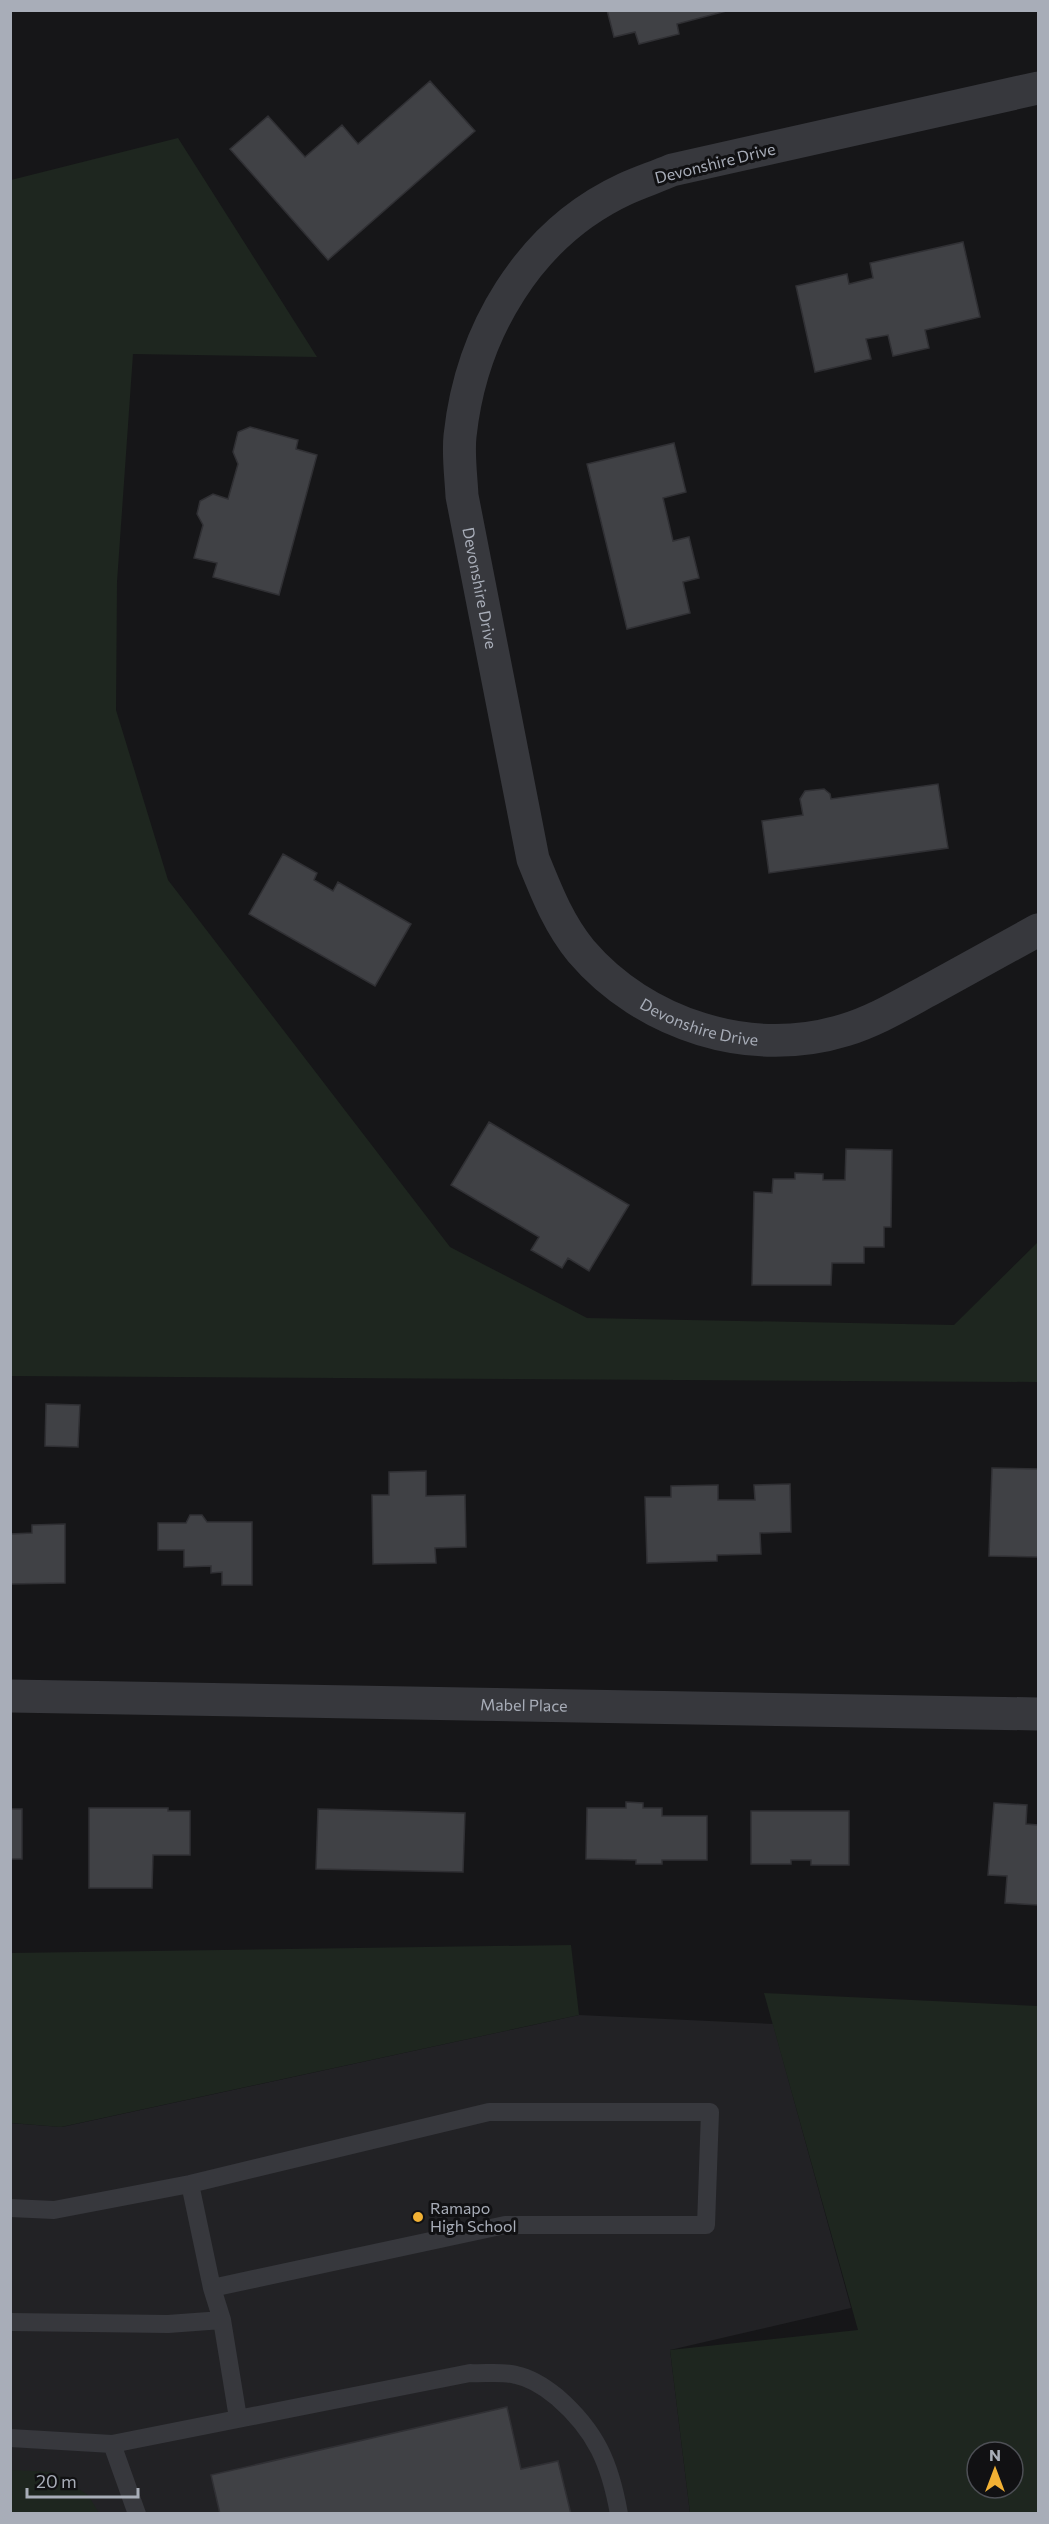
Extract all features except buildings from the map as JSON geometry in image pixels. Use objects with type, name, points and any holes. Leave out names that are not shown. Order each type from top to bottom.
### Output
[{"type":"street","name":"Devonshire Drive","points":[[1038,88],[672,170],[623,190],[579,217],[544,248],[514,284],[488,328],[468,382],[459,439],[462,496],[533,859],[552,907],[581,950],[618,987],[662,1015],[703,1030],[750,1040],[797,1040],[844,1030],[885,1014],[1038,930]]},
{"type":"street","name":"Mabel Place","points":[[10,1696],[1038,1714]]},
{"type":"lane","points":[[10,2208],[54,2210],[190,2184],[489,2112],[710,2112],[706,2224],[505,2224],[212,2288]]},
{"type":"lane","points":[[190,2184],[212,2288],[222,2320],[238,2418]]},
{"type":"lane","points":[[10,2322],[168,2324],[222,2320]]},
{"type":"lane","points":[[10,2438],[112,2444],[470,2373],[516,2374],[546,2388],[579,2417],[597,2444],[614,2485],[619,2514]]},
{"type":"lane","points":[[112,2444],[137,2514]]},
{"type":"shaded area","points":[[178,138],[317,357],[133,354],[117,582],[116,710],[168,880],[450,1247],[587,1318],[954,1325],[1038,1242],[1038,1382],[11,1376],[11,180]]},
{"type":"shaded area","points":[[571,1945],[579,2015],[61,2127],[11,2123],[11,1953]]},
{"type":"shaded area","points":[[764,1993],[1038,2006],[1038,2513],[690,2513],[670,2350],[858,2330]]},
{"type":"shaded area","name":"Ramapo High School","points":[[579,2015],[773,2024],[851,2308],[670,2350],[690,2513],[11,2513],[10,2123],[62,2127]]},
{"type":"shaded area","points":[[11,2470],[53,2472],[88,2495],[99,2513],[11,2513]]},
{"type":"place","name":"Ramapo High School","points":[[418,2217]]}]
